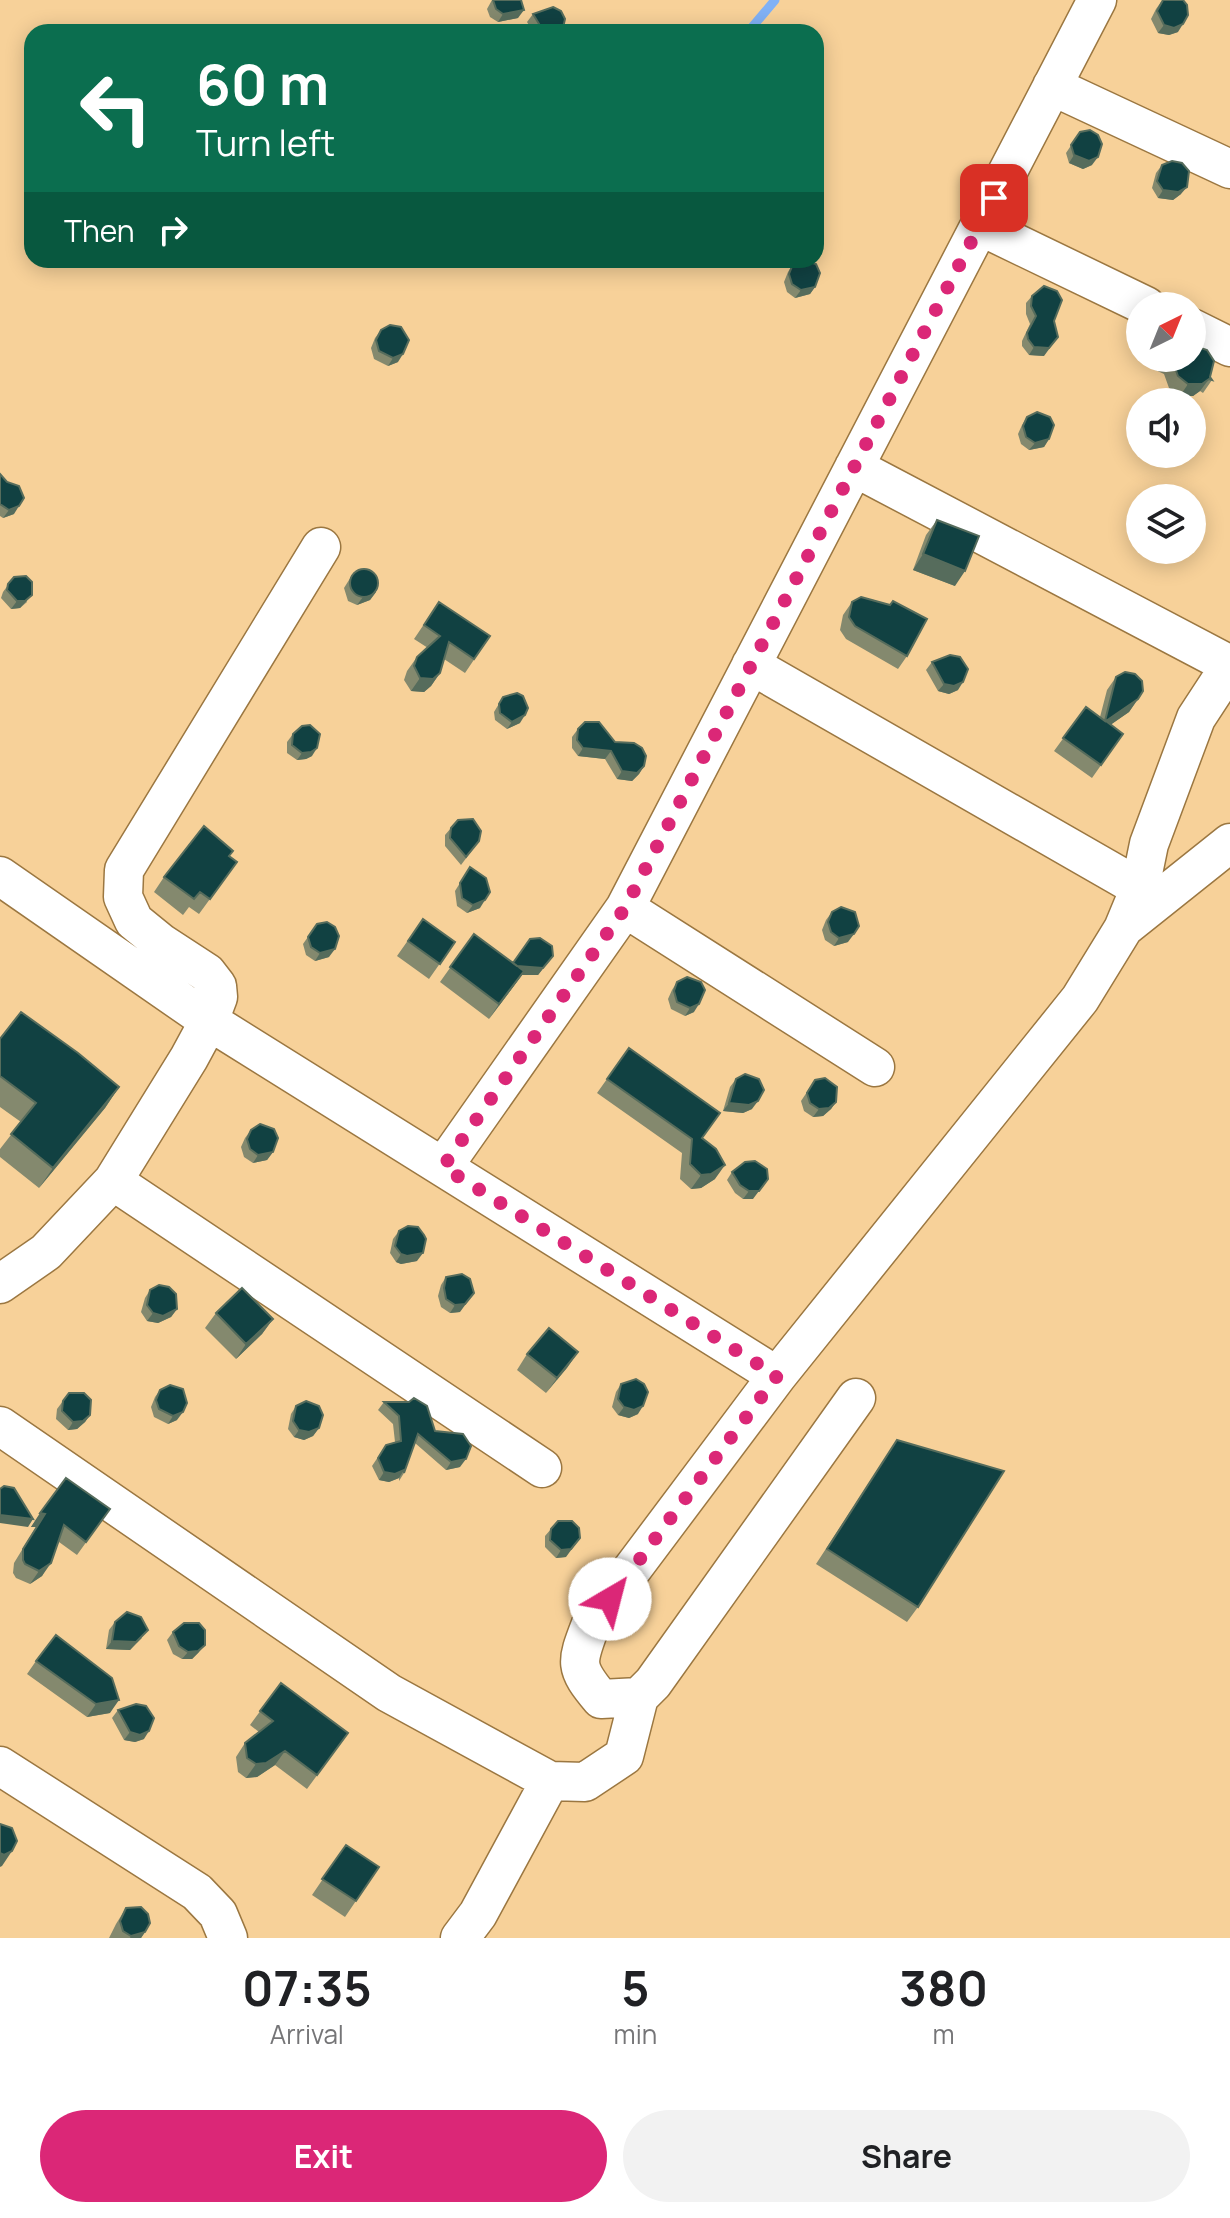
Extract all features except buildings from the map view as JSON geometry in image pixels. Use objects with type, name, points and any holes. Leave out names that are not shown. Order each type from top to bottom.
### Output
[{"type":"street","points":[[443,1167],[625,908],[1097,0]]},
{"type":"street","points":[[1052,86],[1230,169]]},
{"type":"street","points":[[980,226],[1126,296]]},
{"type":"street","points":[[1206,335],[1230,347]]},
{"type":"street","points":[[639,1697],[601,1699],[582,1676],[581,1651],[591,1624],[777,1376],[1080,999],[1123,929],[1140,888],[1149,844],[1196,718],[1230,666],[854,467]]},
{"type":"street","points":[[0,1284],[46,1252],[113,1181],[209,1021],[218,997],[217,986],[207,973],[134,921],[123,897],[124,870],[321,547]]},
{"type":"street","points":[[751,665],[1140,888]]},
{"type":"street","points":[[1123,929],[1230,843]]},
{"type":"street","points":[[0,876],[209,1021],[777,1376]]},
{"type":"street","points":[[625,908],[875,1067]]},
{"type":"street","points":[[113,1181],[542,1468]]},
{"type":"street","points":[[0,1426],[389,1693],[550,1781],[585,1782],[624,1756],[639,1697],[653,1683],[856,1398]]},
{"type":"street","points":[[0,1766],[197,1892],[218,1914],[228,1938]]},
{"type":"street","points":[[460,1938],[478,1914],[550,1781]]},
{"type":"waterway","points":[[755,24],[775,0]]},
{"type":"route","points":[[610,1599],[777,1376],[443,1167],[625,908],[994,198]]}]
